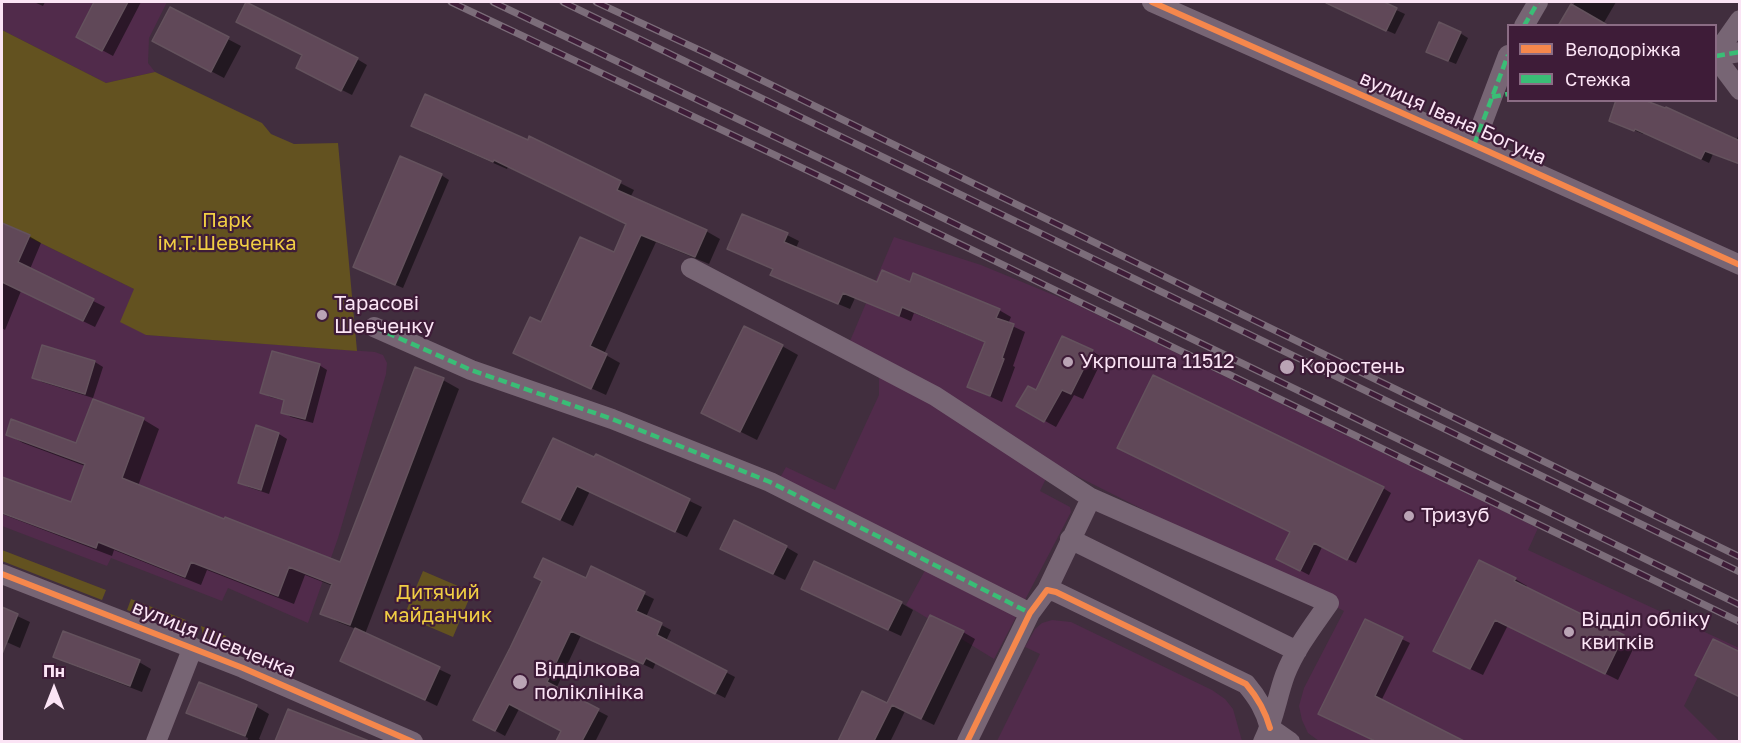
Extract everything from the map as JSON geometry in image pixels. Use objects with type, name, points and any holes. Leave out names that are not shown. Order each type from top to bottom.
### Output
[{"type":"street","name":"вулиця Івана Богуна","points":[[1152,2],[1740,265]]},
{"type":"street","points":[[1525,24],[1538,2]]},
{"type":"street","points":[[1717,54],[1740,20]]},
{"type":"street","points":[[1717,56],[1740,52]]},
{"type":"street","points":[[1717,57],[1740,90]]},
{"type":"street","points":[[1474,145],[1500,95],[1507,64]]},
{"type":"street","points":[[691,268],[935,396],[1091,498],[1329,603],[1297,651],[1285,674],[1267,735]]},
{"type":"street","points":[[374,327],[471,370],[612,419],[770,482],[1038,602]]},
{"type":"street","points":[[967,741],[1091,498]]},
{"type":"street","points":[[1070,539],[1297,651]]},
{"type":"street","name":"вулиця Шевченка","points":[[2,574],[193,647],[413,741]]},
{"type":"street","points":[[1038,602],[1056,592],[1246,684],[1258,698],[1266,713],[1267,735]]},
{"type":"street","points":[[156,741],[193,647]]},
{"type":"street","points":[[1267,735],[1290,741]]},
{"type":"shaded area","points":[[2,2],[167,2],[149,38],[148,63],[155,72],[106,83],[2,30]]},
{"type":"shaded area","points":[[2,224],[134,289],[146,335],[375,352],[383,355],[387,363],[386,374],[338,538],[308,623],[228,588],[222,601],[111,558],[107,566],[2,526]]},
{"type":"shaded area","points":[[894,237],[981,265],[1073,303],[1538,528],[1528,550],[1739,648],[1739,691],[1700,673],[1684,706],[1719,741],[1319,741],[1308,733],[1299,706],[1304,688],[1344,611],[1053,464],[1040,491],[1070,507],[1071,512],[994,659],[906,605],[928,565],[776,485],[786,467],[835,490],[879,395],[879,377],[850,341]]},
{"type":"shaded area","points":[[1052,620],[1071,622],[1212,690],[1225,699],[1233,709],[1242,741],[997,741],[1040,654],[1025,647],[1035,629],[1042,623]]},
{"type":"green space","name":"Парк ім.Т.Шевченка","points":[[2,30],[106,83],[155,72],[262,123],[271,134],[294,144],[338,143],[357,351],[146,335],[120,322],[134,289],[2,224]]},
{"type":"green space","points":[[2,550],[106,590],[102,600],[2,561]]},
{"type":"green space","name":"Дитячий майданчик","points":[[423,571],[472,592],[453,637],[404,616]]},
{"type":"green space","points":[[131,599],[186,620],[185,632],[127,610]]},
{"type":"green space","points":[[201,626],[226,636],[222,647],[204,640]]},
{"type":"building","points":[[94,2],[128,2],[102,51],[76,37]]},
{"type":"building","points":[[246,2],[358,58],[341,91],[296,68],[302,55],[236,22]]},
{"type":"building","points":[[1324,2],[1384,2],[1397,8],[1386,31]]},
{"type":"building","points":[[1571,4],[1606,24],[1559,24]]},
{"type":"building","points":[[170,7],[229,37],[211,72],[152,41]]},
{"type":"building","points":[[1439,22],[1461,32],[1448,61],[1426,52]]},
{"type":"building","points":[[425,94],[528,140],[529,136],[621,181],[617,190],[707,230],[695,257],[641,235],[590,346],[607,354],[591,389],[513,353],[530,317],[541,322],[580,237],[614,252],[626,224],[494,160],[493,162],[411,126]]},
{"type":"building","points":[[1615,102],[1649,102],[1666,107],[1740,141],[1740,164],[1705,151],[1701,159],[1635,129],[1634,131],[1609,121]]},
{"type":"building","points":[[400,156],[442,174],[395,285],[353,267]]},
{"type":"building","points":[[742,214],[788,233],[784,242],[877,282],[882,270],[910,282],[913,273],[1000,309],[996,318],[1014,324],[990,396],[967,387],[985,342],[902,307],[899,316],[843,293],[838,304],[770,275],[773,269],[727,249]]},
{"type":"building","points":[[2,223],[30,235],[18,262],[94,299],[83,321],[2,282]]},
{"type":"building","points":[[744,326],[783,345],[740,432],[701,413]]},
{"type":"building","points":[[1062,336],[1093,350],[1071,394],[1062,390],[1044,422],[1016,406],[1028,386],[1036,390]]},
{"type":"building","points":[[42,345],[95,361],[85,394],[32,378]]},
{"type":"building","points":[[272,351],[320,364],[305,419],[281,413],[284,400],[260,393]]},
{"type":"building","points":[[415,367],[444,378],[350,625],[320,614],[332,584],[289,567],[278,596],[191,562],[185,577],[98,542],[96,548],[2,513],[2,477],[71,502],[85,464],[6,435],[11,419],[76,443],[93,399],[144,418],[122,478],[340,562]]},
{"type":"building","points":[[1153,375],[1384,487],[1347,560],[1314,543],[1300,571],[1276,559],[1290,532],[1117,448]]},
{"type":"building","points":[[256,425],[279,433],[261,490],[238,483]]},
{"type":"building","points":[[553,438],[594,457],[596,454],[690,499],[675,532],[577,486],[560,520],[522,502]]},
{"type":"building","points":[[734,520],[787,546],[773,574],[720,549]]},
{"type":"building","points":[[543,558],[586,578],[591,566],[645,592],[636,611],[662,623],[657,635],[727,671],[715,694],[646,658],[643,664],[571,631],[547,682],[599,709],[582,741],[556,741],[561,731],[509,704],[495,731],[473,720],[542,581],[534,577]]},
{"type":"building","points":[[1479,560],[1516,578],[1514,581],[1624,635],[1605,674],[1495,620],[1470,669],[1433,651]]},
{"type":"building","points":[[814,561],[902,602],[888,630],[801,589]]},
{"type":"building","points":[[2,607],[18,614],[2,654]]},
{"type":"building","points":[[930,615],[964,631],[921,719],[892,705],[874,741],[838,741],[862,691],[887,703]]},
{"type":"building","points":[[1365,619],[1403,637],[1375,696],[1464,741],[1375,741],[1318,714]]},
{"type":"building","points":[[355,628],[440,667],[425,700],[340,661]]},
{"type":"building","points":[[63,631],[140,660],[130,686],[53,657]]},
{"type":"building","points":[[1713,639],[1740,652],[1740,697],[1695,675]]},
{"type":"building","points":[[199,682],[257,705],[245,736],[186,713]]},
{"type":"building","points":[[288,709],[369,741],[275,741]]},
{"type":"railway","points":[[451,2],[832,182],[1740,622]]},
{"type":"railway","points":[[493,2],[1740,605]]},
{"type":"railway","points":[[563,2],[1740,572]]},
{"type":"railway","points":[[596,2],[708,54],[1740,557]]},
{"type":"marked path","points":[[1525,24],[1538,2]]},
{"type":"marked path","points":[[1717,56],[1740,52]]},
{"type":"marked path","points":[[1474,145],[1507,58]]},
{"type":"marked path","points":[[1492,97],[1507,94]]},
{"type":"marked path","points":[[374,327],[471,370],[612,419],[770,482],[1030,613]]},
{"type":"cycle path","points":[[1152,2],[1740,265]]},
{"type":"cycle path","points":[[2,574],[243,668],[413,742]]},
{"type":"cycle path","points":[[967,742],[1030,613],[1047,590],[1056,592],[1246,684],[1261,704],[1270,728]]},
{"type":"place","name":"Тарасові Шевченку","points":[[322,315]]},
{"type":"place","name":"Укрпошта 11512","points":[[1068,362]]},
{"type":"place","name":"Коростень","points":[[1287,367]]},
{"type":"place","name":"Тризуб","points":[[1409,516]]},
{"type":"place","name":"Відділ обліку квитків","points":[[1569,632]]},
{"type":"place","name":"Відділкова поліклініка","points":[[520,682]]}]
